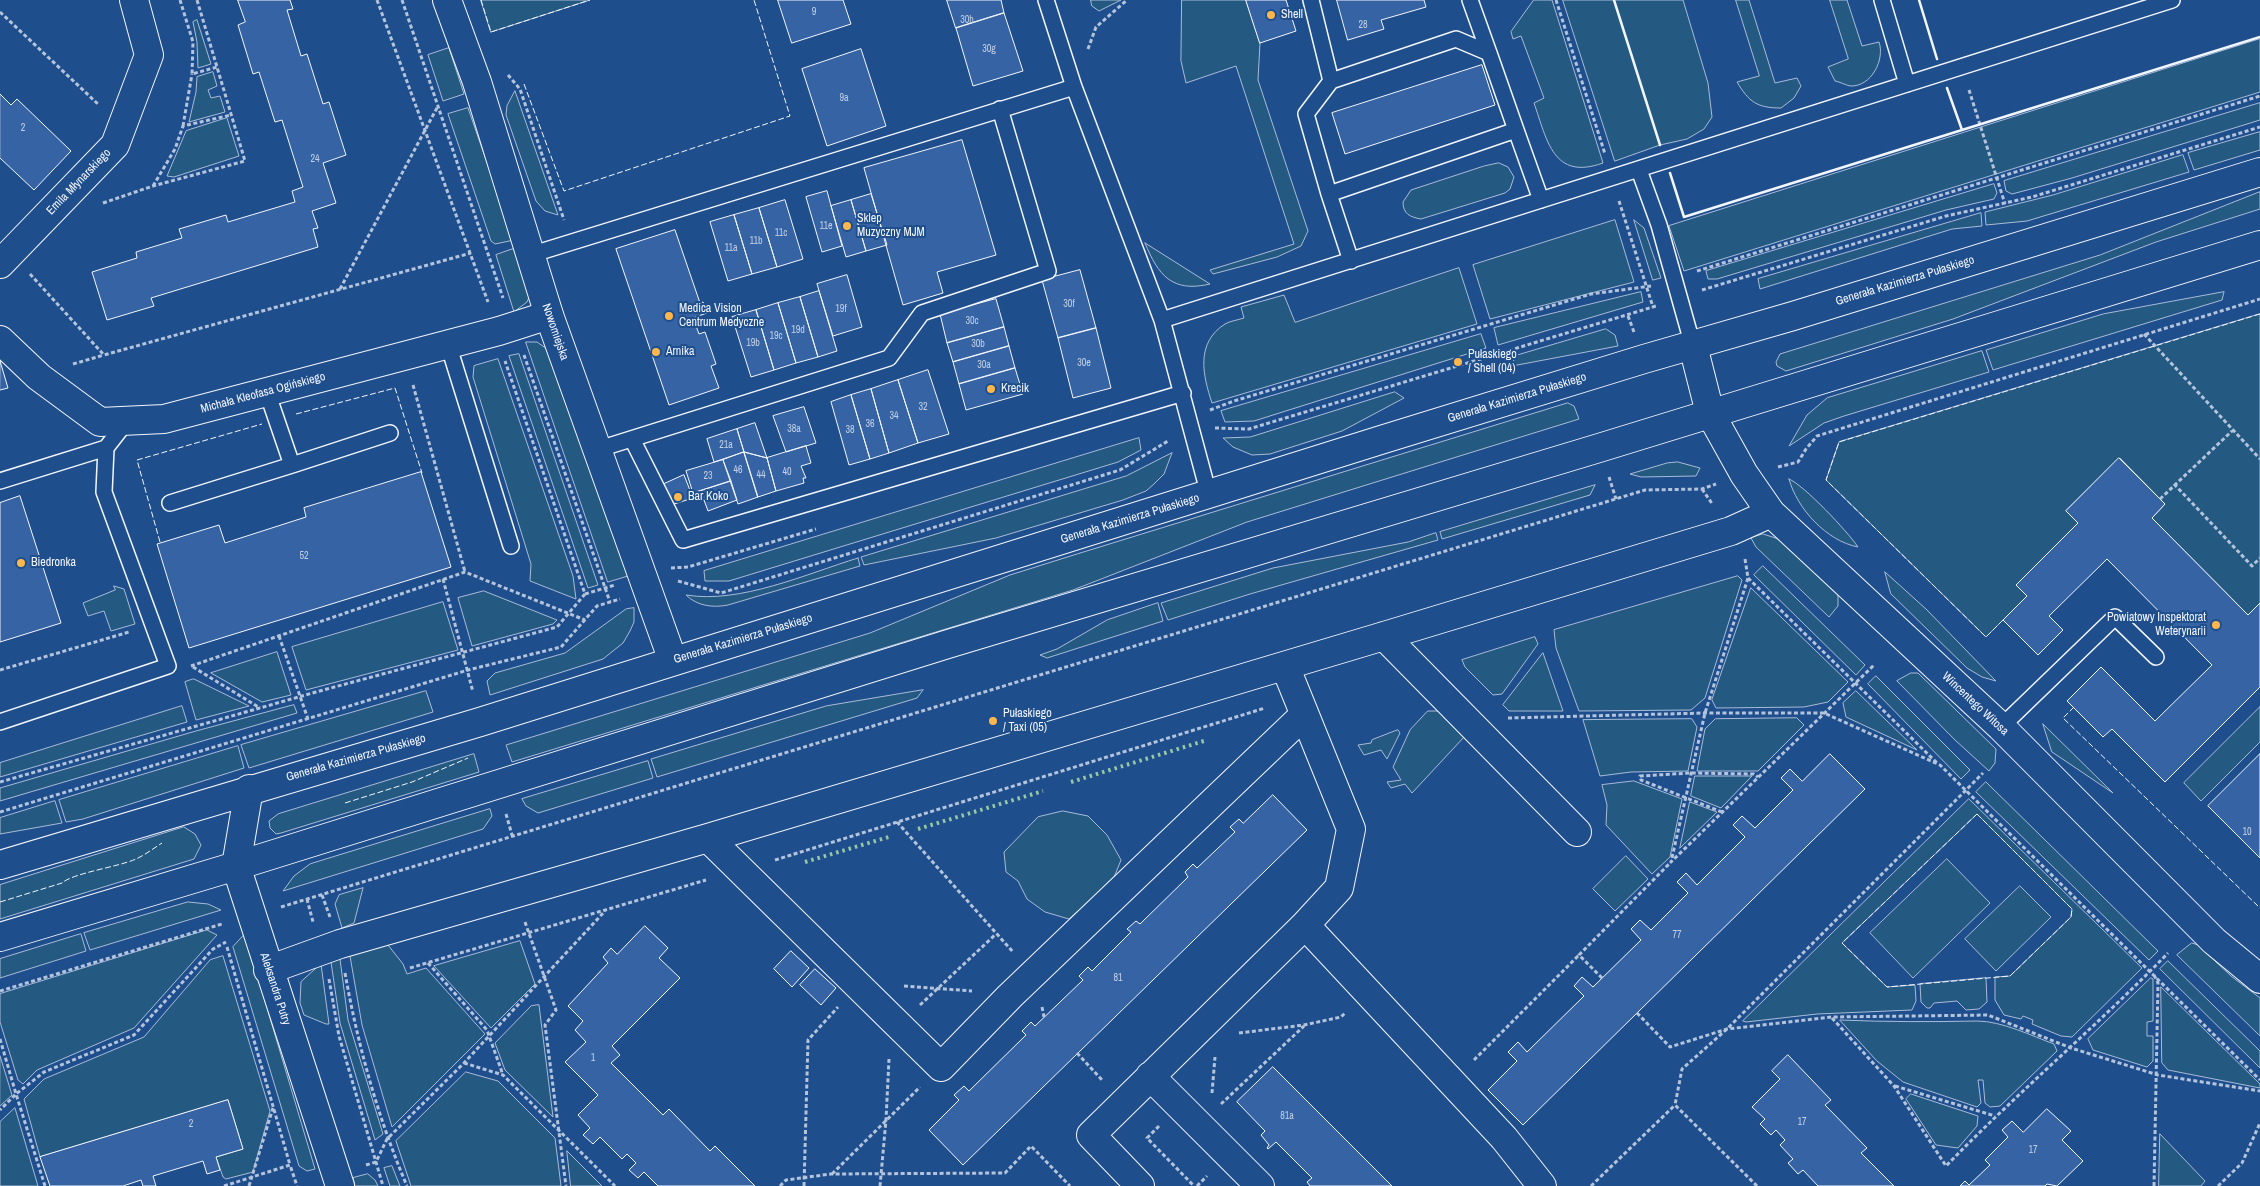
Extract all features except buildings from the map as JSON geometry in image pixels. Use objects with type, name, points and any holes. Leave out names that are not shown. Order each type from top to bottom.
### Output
[{"type":"street","name":"Emila Młynarskiego","points":[[5,259],[115,145],[149,55],[134,0]]},
{"type":"street","name":"Nowomiejska","points":[[448,0],[477,82],[549,315],[672,661]]},
{"type":"street","name":"Generała Kazimierza Pułaskiego","points":[[0,865],[480,722],[1644,359],[1693,346],[2260,172]]},
{"type":"street","points":[[0,937],[236,866],[948,644],[2260,246]]},
{"type":"street","name":"Michała Kleofasa Ogińskiego","points":[[0,340],[39,378],[100,422],[127,421],[164,419],[498,331],[549,315]]},
{"type":"street","name":"Wincentego Witosa","points":[[1693,346],[1710,413],[1744,474],[1771,513],[2001,727],[2214,941],[2260,979]]},
{"type":"street","points":[[268,970],[330,947],[708,838],[1384,636],[1731,530],[1771,513]]},
{"type":"street","points":[[1384,636],[1577,832]]},
{"type":"street","points":[[1140,1186],[1091,1135],[1305,925],[1339,888],[1351,829],[1284,666]]},
{"type":"street","points":[[708,838],[941,1067],[1300,706]]},
{"type":"street","name":"Aleksandra Putry","points":[[250,789],[236,866],[268,970],[338,1181]]},
{"type":"street","points":[[1305,925],[1504,1138],[1542,1186]]},
{"type":"street","points":[[1150,1076],[1260,1186]]},
{"type":"lane","points":[[1046,0],[1074,87],[1162,320],[1183,392],[1208,495]]},
{"type":"lane","points":[[1311,0],[1331,81]]},
{"type":"lane","points":[[1470,0],[1541,200]]},
{"type":"lane","points":[[1882,0],[1908,84]]},
{"type":"lane","points":[[1162,320],[1351,262],[2172,0]]},
{"type":"lane","points":[[1351,262],[1306,114],[1331,81],[1456,39],[1489,53]]},
{"type":"lane","points":[[530,255],[1074,87]]},
{"type":"lane","points":[[596,450],[889,358],[922,313],[1048,271],[1000,109]]},
{"type":"lane","points":[[1329,194],[1516,130]]},
{"type":"lane","points":[[1639,170],[1659,225],[1681,296],[1693,346]]},
{"type":"lane","points":[[448,344],[511,546]]},
{"type":"lane","points":[[267,392],[292,465]]},
{"type":"lane","points":[[632,439],[683,540],[1183,392]]},
{"type":"lane","points":[[0,481],[106,448],[127,421]]},
{"type":"lane","points":[[170,502],[390,433]]},
{"type":"lane","points":[[0,722],[168,666],[104,492],[106,448]]},
{"type":"lane","points":[[2001,727],[2115,617],[2156,657]]},
{"type":"path","points":[[153,186],[174,149],[183,126],[192,74],[192,42],[180,0]]},
{"type":"path","points":[[99,204],[153,186],[245,161],[196,0]]},
{"type":"path","points":[[377,0],[471,253],[498,331],[505,360],[585,594]]},
{"type":"path","points":[[1074,87],[1096,27],[1127,0]]},
{"type":"path","points":[[1556,0],[1653,307]]},
{"type":"path","points":[[0,12],[121,126]]},
{"type":"path","points":[[1962,66],[2005,204]]},
{"type":"path","points":[[192,74],[217,67]]},
{"type":"path","points":[[506,73],[520,89],[572,242]]},
{"type":"path","points":[[0,782],[300,696],[557,627],[585,594],[644,583],[676,580],[721,593],[1120,470],[1171,439],[1190,425],[1234,401],[1591,294],[1647,287],[2260,96]]},
{"type":"path","points":[[340,289],[438,106]]},
{"type":"path","points":[[183,126],[231,115]]},
{"type":"path","points":[[1190,425],[1249,429],[1628,316],[1681,296],[1946,216],[2032,198],[2260,127]]},
{"type":"path","points":[[5,259],[104,354],[471,253]]},
{"type":"path","points":[[0,991],[322,895],[387,873],[1645,490],[1702,490],[1744,474],[1798,462],[1806,448],[1817,436],[2260,298]]},
{"type":"path","points":[[1628,316],[1644,359]]},
{"type":"path","points":[[2144,334],[2260,459]]},
{"type":"path","points":[[2160,499],[2232,431]]},
{"type":"path","points":[[1599,448],[1616,499]]},
{"type":"path","points":[[2174,484],[2252,566],[2260,558]]},
{"type":"path","points":[[0,812],[468,670],[561,647],[598,606],[644,583],[661,569],[688,567],[820,528]]},
{"type":"path","points":[[191,666],[465,572],[585,620]]},
{"type":"path","points":[[1671,862],[1705,713],[1748,578],[2151,970],[2260,1080]]},
{"type":"path","points":[[443,580],[463,653]]},
{"type":"path","points":[[0,670],[153,625]]},
{"type":"path","points":[[280,636],[308,718]]},
{"type":"path","points":[[188,658],[191,666],[260,708]]},
{"type":"path","points":[[1472,1063],[1671,862],[1874,665]]},
{"type":"path","points":[[410,968],[897,822],[1300,706]]},
{"type":"path","points":[[1466,720],[1705,713],[1824,713],[1940,765]]},
{"type":"path","points":[[1722,812],[1641,780],[1640,776],[1691,773],[1754,774],[1758,777]]},
{"type":"path","points":[[1591,1186],[1675,1104],[1682,1069],[1727,1029],[1983,773]]},
{"type":"path","points":[[897,822],[1033,975]]},
{"type":"path","points":[[515,893],[556,1010],[545,1025],[561,1134],[566,1186]]},
{"type":"path","points":[[322,895],[330,947],[330,982],[339,1036],[383,1186]]},
{"type":"path","points":[[307,899],[330,947],[353,1015],[387,1139],[406,1186]]},
{"type":"path","points":[[338,1181],[376,1162],[387,1139],[490,1036],[606,910]]},
{"type":"path","points":[[220,924],[297,1186]]},
{"type":"path","points":[[880,1186],[894,1021],[938,987],[996,934]]},
{"type":"path","points":[[0,1110],[16,1094],[44,1072],[134,1035],[213,949],[226,942]]},
{"type":"path","points":[[1832,1017],[1894,1086],[1946,1166],[1995,1116],[2071,1048],[2168,953]]},
{"type":"path","points":[[1579,954],[1602,978]]},
{"type":"path","points":[[428,963],[490,1036],[503,1075],[615,1186]]},
{"type":"path","points":[[2151,970],[2158,983],[2158,1075],[2154,1186]]},
{"type":"path","points":[[804,1186],[808,1040],[857,985],[938,987],[1010,996]]},
{"type":"path","points":[[1233,1034],[1304,1025],[1341,1017],[1366,991]]},
{"type":"path","points":[[1637,1013],[1670,1047],[1727,1029],[1832,1017],[1988,1015],[2071,1048],[2158,1075],[2260,1091]]},
{"type":"path","points":[[1218,1106],[1304,1025]]},
{"type":"path","points":[[0,1039],[45,1186]]},
{"type":"path","points":[[1077,1053],[1123,1103]]},
{"type":"path","points":[[1212,1094],[1215,1056]]},
{"type":"path","points":[[464,1063],[503,1075]]},
{"type":"path","points":[[831,1174],[941,1067]]},
{"type":"path","points":[[1894,1086],[1995,1116]]},
{"type":"path","points":[[1675,1104],[1757,1186]]},
{"type":"path","points":[[1179,1105],[1147,1138],[1194,1186]]},
{"type":"path","points":[[249,1186],[274,1107]]},
{"type":"path","points":[[2218,1186],[2242,1163],[2260,1123]]},
{"type":"path","points":[[780,1186],[786,1180],[831,1174],[1005,1173],[1031,1146],[1070,1186]]},
{"type":"path","points":[[224,1186],[290,1165]]},
{"type":"shaded area","points":[[481,0],[590,0],[491,32]]},
{"type":"shaded area","points":[[1091,0],[1121,0],[1099,11],[1092,6]]},
{"type":"shaded area","points":[[1182,0],[1246,0],[1260,43],[1258,80],[1308,231],[1301,246],[1277,257],[1213,274],[1210,270],[1294,244],[1236,66],[1186,83],[1181,61]]},
{"type":"shaded area","points":[[1534,0],[1552,0],[1603,163],[1586,167],[1573,166],[1563,162],[1548,143],[1534,103],[1544,98],[1521,36],[1513,39],[1511,32]]},
{"type":"shaded area","points":[[1563,0],[1683,0],[1708,83],[1712,117],[1704,129],[1687,139],[1660,145],[1615,161]]},
{"type":"shaded area","points":[[1736,0],[1749,0],[1775,83],[1797,78],[1801,86],[1794,98],[1781,108],[1760,105],[1750,99],[1737,82],[1759,76]]},
{"type":"shaded area","points":[[1830,0],[1847,0],[1862,46],[1879,42],[1880,56],[1875,71],[1865,82],[1858,85],[1850,86],[1835,81],[1828,67],[1848,59]]},
{"type":"shaded area","points":[[197,20],[211,64],[198,68],[197,42],[193,22]]},
{"type":"shaded area","points":[[2260,39],[2260,92],[1684,271],[1669,226]]},
{"type":"shaded area","points":[[449,48],[464,94],[443,101],[428,55]]},
{"type":"shaded area","points":[[213,72],[217,86],[208,90],[211,98],[220,96],[225,112],[189,122],[196,92],[197,77]]},
{"type":"shaded area","points":[[515,91],[558,215],[545,211],[536,201],[506,115],[507,106]]},
{"type":"shaded area","points":[[2260,103],[2260,120],[2072,178],[2012,194],[2006,191],[2004,181]]},
{"type":"shaded area","points":[[468,108],[514,240],[495,244],[491,241],[448,114]]},
{"type":"shaded area","points":[[227,118],[239,156],[174,177],[167,176],[186,131]]},
{"type":"shaded area","points":[[2260,132],[2260,150],[2194,170],[2188,153]]},
{"type":"shaded area","points":[[2183,155],[2189,172],[2027,221],[1986,225],[1985,212],[2053,195]]},
{"type":"shaded area","points":[[1499,163],[1508,167],[1514,177],[1510,189],[1505,193],[1421,219],[1410,216],[1404,209],[1403,202],[1411,190],[1484,166]]},
{"type":"shaded area","points":[[1994,184],[1997,193],[1994,199],[1946,210],[1717,279],[1708,279],[1706,271]]},
{"type":"shaded area","points":[[2260,192],[2260,209],[2156,242],[1953,319],[1786,371],[1777,366],[1776,362],[1780,354],[2100,255]]},
{"type":"shaded area","points":[[1981,213],[1982,226],[1952,229],[1760,289],[1758,279]]},
{"type":"shaded area","points":[[1615,220],[1634,282],[1490,319],[1473,265]]},
{"type":"shaded area","points":[[1634,220],[1644,228],[1661,278],[1653,280]]},
{"type":"shaded area","points":[[1145,243],[1210,284],[1186,286],[1168,279],[1155,264]]},
{"type":"shaded area","points":[[516,248],[530,295],[527,302],[514,312],[496,255]]},
{"type":"shaded area","points":[[1459,268],[1477,324],[1212,403],[1204,371],[1205,350],[1215,332],[1227,323],[1244,318],[1241,307],[1284,295],[1295,322]]},
{"type":"shaded area","points":[[1641,292],[1643,302],[1498,345],[1494,328]]},
{"type":"shaded area","points":[[2224,292],[2222,300],[1993,370],[1986,350],[2103,314]]},
{"type":"shaded area","points":[[2260,314],[2260,603],[2248,615],[2152,518],[2165,504],[2120,458],[2067,510],[2078,523],[2016,585],[2027,596],[1986,637],[1826,480],[1839,442]]},
{"type":"shaded area","points":[[1606,329],[1615,335],[1618,346],[1512,366],[1515,356]]},
{"type":"shaded area","points":[[1481,334],[1486,348],[1254,421],[1225,422],[1221,411]]},
{"type":"shaded area","points":[[526,342],[537,342],[550,351],[628,576],[608,582]]},
{"type":"shaded area","points":[[1982,351],[1989,372],[1824,423],[1789,446],[1807,415],[1827,398]]},
{"type":"shaded area","points":[[519,354],[598,585],[588,588],[509,356]]},
{"type":"shaded area","points":[[498,359],[573,576],[576,599],[530,581],[531,564],[473,377],[474,366]]},
{"type":"shaded area","points":[[1395,392],[1404,398],[1342,431],[1270,454],[1252,455],[1233,447],[1223,438],[1250,437]]},
{"type":"shaded area","points":[[1568,403],[1574,406],[1579,419],[1247,522],[1073,590],[512,762],[506,745],[870,633],[1010,575]]},
{"type":"shaded area","points":[[1139,438],[1141,450],[1118,462],[729,581],[705,581],[704,571]]},
{"type":"shaded area","points":[[1172,453],[1164,474],[1154,484],[1146,491],[1123,500],[996,538],[864,565],[861,557],[1126,476]]},
{"type":"shaded area","points":[[1678,462],[1700,468],[1696,476],[1641,477],[1630,474],[1667,463]]},
{"type":"shaded area","points":[[1789,479],[1805,490],[1858,547],[1846,544],[1835,538],[1815,522],[1799,501]]},
{"type":"shaded area","points":[[1595,485],[1590,495],[1442,539],[1440,532]]},
{"type":"shaded area","points":[[1436,533],[1438,540],[1250,594],[1168,620],[1161,603],[1273,568],[1408,542]]},
{"type":"shaded area","points":[[1763,534],[1785,541],[1838,593],[1838,606],[1829,617],[1756,547],[1751,538]]},
{"type":"shaded area","points":[[858,558],[860,566],[728,605],[706,605],[695,602],[686,595],[707,597],[750,591],[773,586]]},
{"type":"shaded area","points":[[1763,566],[1865,665],[1856,675],[1754,575]]},
{"type":"shaded area","points":[[1885,572],[1926,609],[1996,681],[1982,677],[1967,668],[1891,594]]},
{"type":"shaded area","points":[[1738,576],[1742,580],[1705,698],[1691,710],[1579,711],[1556,648],[1554,630]]},
{"type":"shaded area","points":[[114,586],[124,589],[135,624],[111,631],[104,611],[88,616],[83,603],[115,590]]},
{"type":"shaded area","points":[[1751,588],[1848,682],[1828,702],[1804,707],[1716,708],[1712,700]]},
{"type":"shaded area","points":[[484,591],[557,620],[553,624],[472,646],[458,598]]},
{"type":"shaded area","points":[[443,602],[458,650],[306,690],[292,647]]},
{"type":"shaded area","points":[[1158,603],[1163,621],[1047,658],[1040,655],[1057,649],[1107,620]]},
{"type":"shaded area","points":[[634,608],[634,622],[623,643],[603,659],[490,695],[487,681],[495,673],[565,653],[626,609]]},
{"type":"shaded area","points":[[1535,637],[1538,644],[1502,694],[1493,695],[1465,667],[1462,660]]},
{"type":"shaded area","points":[[277,652],[291,695],[262,702],[211,673]]},
{"type":"shaded area","points":[[1543,653],[1563,711],[1509,711],[1503,705]]},
{"type":"shaded area","points":[[1911,673],[1918,673],[1996,749],[1995,763],[1989,771],[1955,740],[1897,681]]},
{"type":"shaded area","points":[[1876,676],[1970,770],[1961,779],[1868,684]]},
{"type":"shaded area","points":[[194,679],[249,706],[196,720],[185,682]]},
{"type":"shaded area","points":[[923,690],[917,698],[657,777],[651,759],[826,706]]},
{"type":"shaded area","points":[[426,691],[433,712],[249,768],[241,745]]},
{"type":"shaded area","points":[[1856,691],[1917,750],[1846,717],[1843,703]]},
{"type":"shaded area","points":[[294,705],[297,713],[0,801],[0,788],[196,731]]},
{"type":"shaded area","points":[[182,706],[187,722],[0,777],[0,763]]},
{"type":"shaded area","points":[[2260,707],[2260,742],[2201,801],[2184,783]]},
{"type":"shaded area","points":[[1428,711],[1441,711],[1465,736],[1412,793],[1405,784],[1391,788],[1387,782],[1401,780],[1393,767],[1410,730]]},
{"type":"shaded area","points":[[1797,718],[1804,725],[1758,771],[1697,771],[1705,729],[1715,719]]},
{"type":"shaded area","points":[[1692,719],[1697,727],[1688,771],[1631,772],[1600,776],[1583,720]]},
{"type":"shaded area","points":[[2043,724],[2113,793],[2052,752]]},
{"type":"shaded area","points":[[1398,730],[1400,733],[1387,759],[1381,750],[1364,755],[1358,745],[1371,743],[1372,740]]},
{"type":"shaded area","points":[[238,746],[244,768],[83,819],[66,822],[59,800]]},
{"type":"shaded area","points":[[474,754],[479,772],[281,833],[276,834],[270,828],[269,821],[278,814]]},
{"type":"shaded area","points":[[648,761],[653,778],[538,813],[526,806],[522,799]]},
{"type":"shaded area","points":[[1695,776],[1752,776],[1721,808],[1691,796]]},
{"type":"shaded area","points":[[1634,781],[1682,799],[1670,857],[1652,874],[1606,825],[1607,805],[1602,785]]},
{"type":"shaded area","points":[[1986,782],[2158,951],[2149,960],[1976,792]]},
{"type":"shaded area","points":[[1969,799],[2142,968],[2072,1037],[2061,1036],[2032,1024],[2033,1020],[2023,1016],[2021,1019],[2004,1015],[1995,1000],[1995,977],[2010,976],[2071,917],[2072,909],[1977,814],[1842,943],[1887,987],[1915,985],[1916,1001],[1912,1010],[1817,1014],[1743,1021]]},
{"type":"shaded area","points":[[55,801],[62,823],[0,834],[0,818]]},
{"type":"shaded area","points":[[1690,802],[1717,812],[1680,848]]},
{"type":"shaded area","points":[[490,809],[492,816],[483,829],[283,891],[294,876],[310,864]]},
{"type":"shaded area","points":[[1063,811],[1088,816],[1107,835],[1121,860],[1113,880],[1069,919],[1045,912],[1027,899],[1018,881],[1006,872],[1004,852],[1038,817]]},
{"type":"shaded area","points":[[184,827],[195,834],[201,845],[194,859],[0,919],[0,885]]},
{"type":"shaded area","points":[[1626,856],[1648,879],[1615,911],[1593,889]]},
{"type":"shaded area","points":[[1947,859],[1990,903],[1913,978],[1870,933]]},
{"type":"shaded area","points":[[2020,886],[2051,917],[1996,971],[1965,939]]},
{"type":"shaded area","points":[[363,888],[354,923],[342,928],[335,904],[339,895]]},
{"type":"shaded area","points":[[188,902],[208,904],[221,910],[90,950],[84,933]]},
{"type":"shaded area","points":[[207,930],[217,935],[134,1028],[37,1070],[23,1084],[18,1080],[0,1022],[0,994]]},
{"type":"shaded area","points":[[81,934],[86,951],[0,978],[0,959]]},
{"type":"shaded area","points":[[245,934],[315,1169],[307,1171],[299,1166],[233,947]]},
{"type":"shaded area","points":[[520,941],[535,984],[491,1028],[434,966]]},
{"type":"shaded area","points":[[2192,943],[2198,945],[2231,976],[2260,998],[2260,1036],[2177,955]]},
{"type":"shaded area","points":[[388,945],[403,964],[407,974],[426,968],[485,1034],[392,1127],[362,1025],[350,956]]},
{"type":"shaded area","points":[[223,956],[270,1111],[253,1172],[226,1179],[223,1177],[216,1157],[243,1149],[228,1100],[40,1157],[24,1099],[44,1079],[144,1037],[210,960]]},
{"type":"shaded area","points":[[340,959],[348,1020],[383,1134],[375,1140],[340,1023],[331,962]]},
{"type":"shaded area","points":[[2168,961],[2260,1051],[2260,1068],[2160,969]]},
{"type":"shaded area","points":[[321,964],[329,1024],[304,1015],[300,1003],[301,982]]},
{"type":"shaded area","points":[[1986,978],[1987,1002],[1979,1009],[1966,1010],[1957,1001],[1934,1003],[1930,1008],[1927,1008],[1921,1002],[1920,984]]},
{"type":"shaded area","points":[[2151,978],[2153,979],[2153,1021],[2147,1022],[2147,1036],[2153,1036],[2153,1061],[2147,1067],[2093,1050],[2088,1039]]},
{"type":"shaded area","points":[[2161,987],[2260,1084],[2260,1088],[2168,1070],[2162,1063]]},
{"type":"shaded area","points":[[539,1005],[553,1117],[505,1070],[495,1043],[531,1006]]},
{"type":"shaded area","points":[[1840,1020],[1977,1021],[1996,1023],[2054,1044],[2057,1051],[2000,1106],[1990,1107],[1985,1103],[1983,1080],[1978,1080],[1981,1103],[1977,1107],[1903,1082],[1877,1061]]},
{"type":"shaded area","points":[[0,1056],[12,1095],[0,1106]]},
{"type":"shaded area","points":[[466,1072],[498,1081],[555,1138],[561,1186],[411,1186],[396,1141]]},
{"type":"shaded area","points":[[1911,1094],[1978,1116],[1977,1126],[1958,1148],[1936,1145],[1906,1099]]},
{"type":"shaded area","points":[[15,1108],[38,1186],[0,1186],[0,1122]]},
{"type":"shaded area","points":[[2160,1134],[2205,1181],[2201,1186],[2159,1186]]},
{"type":"shaded area","points":[[567,1151],[602,1186],[571,1186]]},
{"type":"shaded area","points":[[392,1166],[400,1186],[390,1186],[384,1168]]},
{"type":"shaded area","points":[[368,1174],[375,1180],[378,1186],[355,1186],[353,1178]]},
{"type":"hedge","points":[[1071,782],[1207,740]]},
{"type":"hedge","points":[[918,829],[1043,791]]},
{"type":"hedge","points":[[805,862],[892,836]]},
{"type":"fence","points":[[481,0],[491,32],[590,0]]},
{"type":"fence","points":[[524,84],[564,191],[790,116],[754,0]]},
{"type":"fence","points":[[2003,620],[1986,637],[1826,480],[1839,442],[2260,314]]},
{"type":"fence","points":[[296,414],[395,388],[422,473]]},
{"type":"fence","points":[[160,542],[137,460],[262,424]]},
{"type":"fence","points":[[2074,707],[2063,718],[2260,908]]},
{"type":"fence","points":[[345,803],[412,782],[468,758]]},
{"type":"fence","points":[[1977,814],[2072,909],[2071,917],[2010,976],[1887,987],[1842,943],[1977,814]]},
{"type":"fence","points":[[0,902],[62,883],[76,876],[128,862],[143,856],[162,843]]},
{"type":"wall","points":[[1614,0],[1660,145]]},
{"type":"wall","points":[[1919,0],[1937,59]]},
{"type":"wall","points":[[1962,130],[2260,37]]},
{"type":"wall","points":[[1670,173],[1684,217],[1962,130],[1947,88]]},
{"type":"place","name":"Shell","points":[[1271,15]]},
{"type":"place","name":"Sklep Muzyczny MJM","points":[[847,226]]},
{"type":"place","name":"Medica Vision Centrum Medyczne","points":[[669,316]]},
{"type":"place","name":"Arnika","points":[[656,352]]},
{"type":"place","name":"Pułaskiego / Shell (04)","points":[[1458,362]]},
{"type":"place","name":"Krecik","points":[[991,389]]},
{"type":"place","name":"Bar Koko","points":[[678,497]]},
{"type":"place","name":"Biedronka","points":[[21,563]]},
{"type":"place","name":"Powiatowy Inspektorat Weterynarii","points":[[2216,625]]},
{"type":"place","name":"Pułaskiego / Taxi (05)","points":[[993,721]]}]
